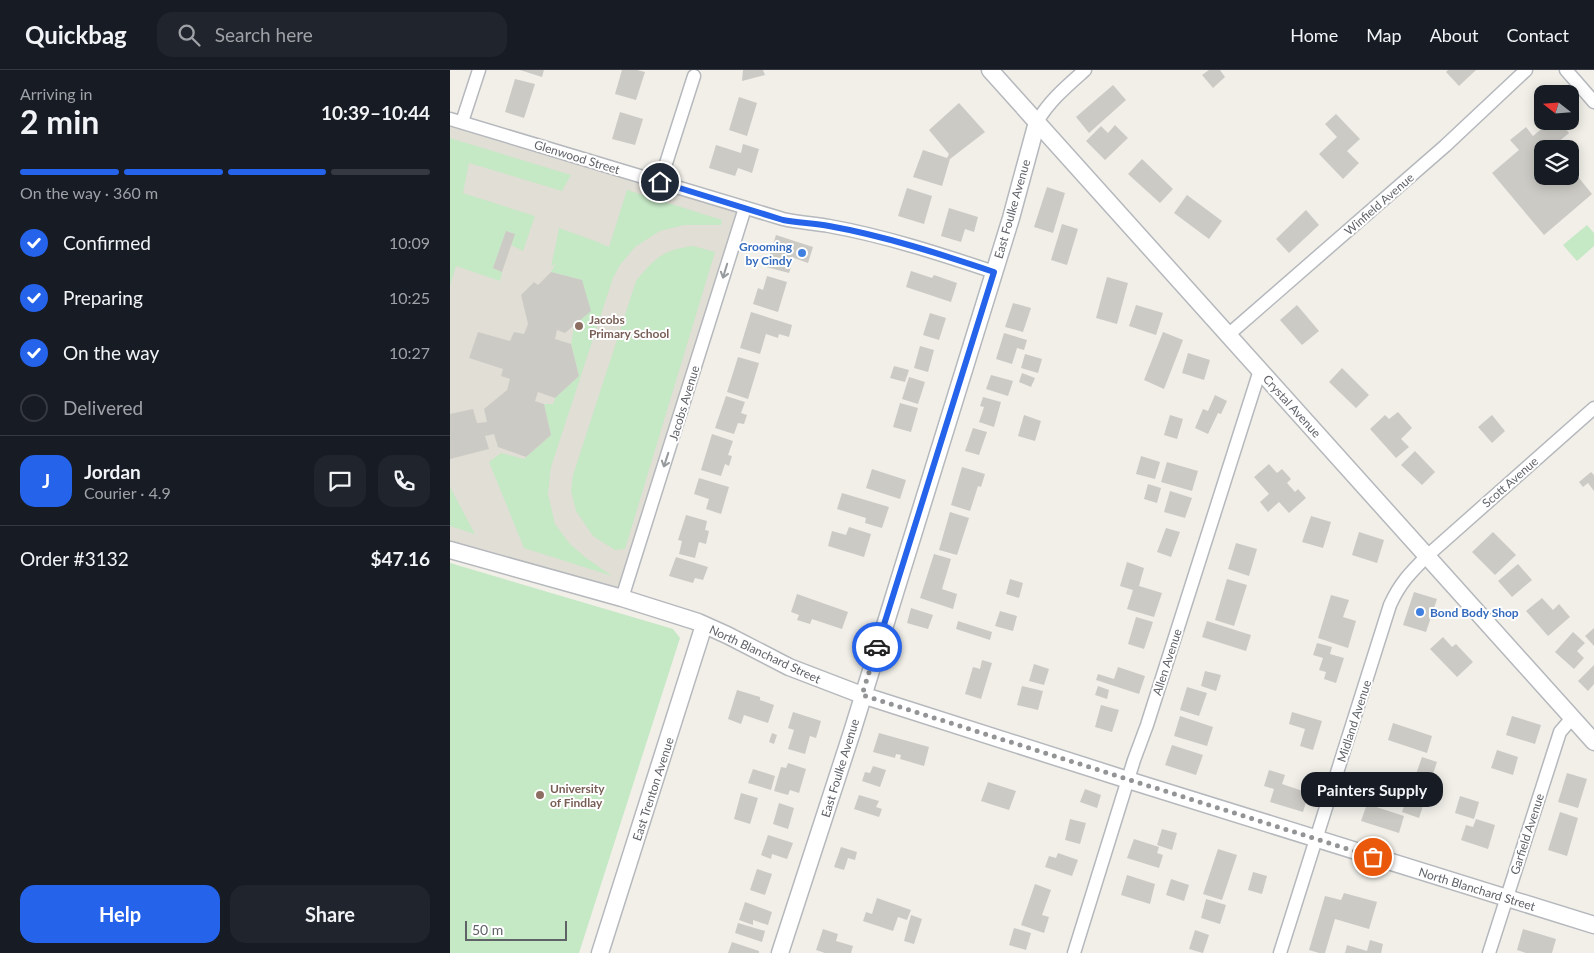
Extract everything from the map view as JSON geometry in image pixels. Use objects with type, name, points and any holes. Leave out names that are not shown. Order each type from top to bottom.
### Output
[{"type":"street","points":[[456,120],[479,70]]},
{"type":"street","name":"Crystal Avenue","points":[[990,70],[1594,742]]},
{"type":"street","points":[[1037,122],[1055,97],[1085,70]]},
{"type":"street","name":"Winfield Avenue","points":[[1228,335],[1445,146],[1526,70]]},
{"type":"street","points":[[1566,70],[1594,102]]},
{"type":"street","points":[[660,182],[694,76]]},
{"type":"street","name":"Glenwood Street","points":[[456,120],[797,223],[828,225],[876,236],[994,272]]},
{"type":"street","name":"East Foulke Avenue","points":[[780,953],[1011,218],[1037,122]]},
{"type":"street","name":"Jacobs Avenue","points":[[622,598],[745,208]]},
{"type":"street","name":"Allen Avenue","points":[[1074,953],[1260,370]]},
{"type":"street","name":"Scott Avenue","points":[[1427,556],[1594,408]]},
{"type":"street","name":"North Blanchard Street","points":[[450,550],[622,598],[704,625],[789,667],[862,695],[1594,925]]},
{"type":"street","name":"Midland Avenue","points":[[1280,953],[1390,605],[1406,577],[1427,556]]},
{"type":"street","name":"East Trenton Avenue","points":[[600,953],[704,625]]},
{"type":"street","name":"Garfield Avenue","points":[[1489,953],[1560,732],[1572,718]]},
{"type":"shaded area","name":"Jacobs Primary School","points":[[450,119],[745,208],[622,598],[450,550]]},
{"type":"green space","points":[[450,138],[571,175],[562,191],[469,163],[463,193],[535,216],[523,251],[511,245],[515,234],[506,231],[493,268],[502,272],[500,281],[456,266],[450,286]]},
{"type":"green space","points":[[627,190],[722,220],[721,225],[684,225],[660,231],[635,247],[620,265],[613,278],[551,467],[548,494],[555,524],[570,544],[612,576],[524,548],[489,462],[501,453],[524,459],[551,435],[544,404],[553,404],[555,398],[579,376],[571,344],[582,280],[551,272],[556,263],[551,267],[559,228],[609,247]]},
{"type":"green space","points":[[1587,225],[1594,233],[1594,246],[1577,261],[1563,245]]},
{"type":"green space","points":[[693,246],[715,252],[625,549],[615,550],[593,536],[576,511],[571,491],[573,475],[636,281],[660,256],[683,247]]},
{"type":"green space","points":[[450,487],[475,534],[450,526]]},
{"type":"green space","name":"University of Findlay","points":[[450,563],[673,629],[680,638],[579,953],[450,953]]},
{"type":"building","points":[[520,70],[544,70],[542,77]]},
{"type":"building","points":[[622,70],[645,72],[636,100],[615,94]]},
{"type":"building","points":[[743,70],[763,70],[765,75],[742,81]]},
{"type":"building","points":[[1209,70],[1220,70],[1225,77],[1213,88],[1202,75]]},
{"type":"building","points":[[1448,70],[1476,70],[1459,86],[1446,72]]},
{"type":"building","points":[[515,79],[535,84],[524,118],[505,112]]},
{"type":"building","points":[[1113,85],[1126,100],[1089,133],[1076,117]]},
{"type":"building","points":[[739,97],[757,103],[747,136],[729,130]]},
{"type":"building","points":[[959,103],[985,132],[950,159],[942,186],[913,177],[923,150],[947,158],[949,154],[929,130]]},
{"type":"building","points":[[620,112],[643,119],[635,145],[612,139]]},
{"type":"building","points":[[1336,114],[1360,139],[1347,151],[1359,163],[1343,179],[1319,154],[1337,137],[1325,124]]},
{"type":"building","points":[[1115,125],[1128,138],[1105,160],[1086,141],[1101,126],[1108,133]]},
{"type":"building","points":[[1526,127],[1533,136],[1540,130],[1566,130],[1569,133],[1561,140],[1534,140],[1534,185],[1579,185],[1579,178],[1592,194],[1544,235],[1492,173],[1519,150],[1510,140]]},
{"type":"building","points":[[743,144],[759,149],[752,173],[738,168],[735,176],[709,168],[716,145],[741,153]]},
{"type":"building","points":[[1142,159],[1173,189],[1160,203],[1128,174]]},
{"type":"building","points":[[1047,187],[1065,193],[1053,233],[1034,227]]},
{"type":"building","points":[[907,188],[932,196],[924,224],[898,216]]},
{"type":"building","points":[[1187,195],[1222,221],[1209,239],[1174,213]]},
{"type":"building","points":[[949,208],[978,217],[974,232],[965,229],[961,242],[941,236]]},
{"type":"building","points":[[1306,210],[1319,225],[1289,253],[1276,239]]},
{"type":"building","points":[[1062,224],[1078,229],[1067,265],[1051,260]]},
{"type":"building","points":[[506,231],[515,234],[502,272],[493,268]]},
{"type":"building","points":[[776,235],[813,247],[808,263],[794,258],[789,273],[766,267]]},
{"type":"building","points":[[911,271],[932,278],[934,275],[957,283],[951,302],[906,287]]},
{"type":"building","points":[[551,272],[582,280],[591,311],[565,333],[557,330],[555,339],[571,344],[579,376],[555,398],[538,392],[535,401],[544,404],[551,435],[526,457],[498,447],[494,434],[485,436],[489,449],[450,459],[450,414],[473,409],[477,423],[487,422],[484,409],[507,390],[510,379],[501,376],[503,369],[469,358],[478,332],[510,341],[514,332],[524,334],[528,324],[521,295],[534,282],[538,285]]},
{"type":"building","points":[[767,276],[787,282],[778,312],[753,304],[758,288],[763,290]]},
{"type":"building","points":[[1107,277],[1128,283],[1117,324],[1096,318]]},
{"type":"building","points":[[1013,303],[1031,308],[1023,332],[1005,327]]},
{"type":"building","points":[[1136,305],[1163,313],[1156,335],[1129,326]]},
{"type":"building","points":[[1297,305],[1319,331],[1302,345],[1280,320]]},
{"type":"building","points":[[751,312],[792,325],[789,337],[779,334],[778,338],[766,334],[760,354],[740,348]]},
{"type":"building","points":[[930,313],[946,318],[939,340],[923,335]]},
{"type":"building","points":[[1163,332],[1183,340],[1164,389],[1144,380]]},
{"type":"building","points":[[1004,333],[1027,340],[1024,350],[1017,348],[1012,364],[996,359]]},
{"type":"building","points":[[920,346],[934,350],[928,372],[914,368]]},
{"type":"building","points":[[1188,353],[1210,360],[1204,380],[1182,373]]},
{"type":"building","points":[[1025,354],[1042,359],[1038,373],[1021,368]]},
{"type":"building","points":[[738,357],[759,363],[748,399],[727,392]]},
{"type":"building","points":[[894,366],[909,370],[905,382],[890,378]]},
{"type":"building","points":[[1342,368],[1369,395],[1356,408],[1329,382]]},
{"type":"building","points":[[1022,373],[1035,378],[1031,387],[1019,382]]},
{"type":"building","points":[[991,375],[1013,381],[1008,396],[986,389]]},
{"type":"building","points":[[909,377],[925,382],[918,404],[902,399]]},
{"type":"building","points":[[1215,395],[1227,401],[1221,414],[1218,413],[1208,434],[1195,428],[1203,409],[1208,411]]},
{"type":"building","points":[[726,396],[745,402],[741,413],[747,415],[744,424],[738,423],[734,434],[715,428]]},
{"type":"building","points":[[983,397],[1001,402],[994,427],[979,422],[984,407],[980,406]]},
{"type":"building","points":[[900,403],[918,408],[911,432],[893,427]]},
{"type":"building","points":[[1398,412],[1412,428],[1401,439],[1409,447],[1396,458],[1370,429],[1385,415],[1389,419]]},
{"type":"building","points":[[1024,415],[1041,421],[1035,441],[1018,436]]},
{"type":"building","points":[[1170,415],[1183,419],[1177,439],[1164,435]]},
{"type":"building","points":[[1492,415],[1505,431],[1492,443],[1478,427]]},
{"type":"building","points":[[973,428],[987,432],[979,455],[965,451]]},
{"type":"building","points":[[712,434],[733,441],[728,455],[732,456],[729,466],[725,464],[721,476],[701,470]]},
{"type":"building","points":[[1415,451],[1435,472],[1422,485],[1401,465]]},
{"type":"building","points":[[1141,456],[1160,462],[1155,479],[1136,474]]},
{"type":"building","points":[[1167,462],[1198,471],[1192,491],[1161,482]]},
{"type":"building","points":[[1269,464],[1277,473],[1282,469],[1291,479],[1287,483],[1295,492],[1298,489],[1306,498],[1289,513],[1279,502],[1268,512],[1260,502],[1269,494],[1254,477]]},
{"type":"building","points":[[962,467],[985,474],[981,487],[978,486],[970,511],[951,505]]},
{"type":"building","points":[[872,469],[906,480],[900,499],[866,488]]},
{"type":"building","points":[[1591,472],[1594,475],[1594,491],[1588,483],[1583,487],[1579,482]]},
{"type":"building","points":[[699,478],[729,487],[721,514],[706,509],[709,499],[694,494]]},
{"type":"building","points":[[1148,484],[1161,488],[1157,503],[1144,499]]},
{"type":"building","points":[[1170,491],[1192,498],[1185,518],[1164,512]]},
{"type":"building","points":[[842,493],[889,507],[882,528],[865,523],[866,518],[837,509]]},
{"type":"building","points":[[950,512],[969,518],[957,555],[939,550]]},
{"type":"building","points":[[686,515],[707,521],[705,530],[709,531],[706,544],[699,542],[695,558],[679,554],[682,541],[678,540]]},
{"type":"building","points":[[1311,516],[1331,522],[1323,548],[1302,542]]},
{"type":"building","points":[[849,527],[871,534],[864,557],[828,546],[832,531],[846,535]]},
{"type":"building","points":[[1166,528],[1180,532],[1171,557],[1157,552]]},
{"type":"building","points":[[1359,532],[1384,540],[1377,563],[1352,555]]},
{"type":"building","points":[[1493,532],[1516,555],[1495,575],[1472,552]]},
{"type":"building","points":[[1236,543],[1257,549],[1249,576],[1228,569]]},
{"type":"building","points":[[934,554],[951,559],[942,589],[957,594],[953,609],[920,598]]},
{"type":"building","points":[[676,557],[708,567],[703,580],[695,578],[693,583],[669,576]]},
{"type":"building","points":[[1127,562],[1144,568],[1139,586],[1162,593],[1154,617],[1127,609],[1133,590],[1120,586]]},
{"type":"building","points":[[1518,564],[1532,580],[1512,597],[1498,581]]},
{"type":"building","points":[[1010,579],[1023,583],[1019,598],[1006,594]]},
{"type":"building","points":[[1227,579],[1247,585],[1234,626],[1215,620]]},
{"type":"building","name":"Bond Body Shop","points":[[1414,592],[1437,599],[1426,632],[1403,625]]},
{"type":"building","points":[[797,594],[848,612],[842,629],[812,619],[810,624],[797,620],[799,615],[791,612]]},
{"type":"building","points":[[1331,595],[1349,600],[1343,617],[1356,621],[1348,648],[1318,638]]},
{"type":"building","points":[[1542,598],[1553,610],[1559,604],[1570,617],[1548,636],[1526,611]]},
{"type":"building","points":[[911,608],[933,615],[928,629],[907,623]]},
{"type":"building","points":[[1000,611],[1017,616],[1013,631],[995,626]]},
{"type":"building","points":[[1136,617],[1153,622],[1144,649],[1128,644]]},
{"type":"building","points":[[958,621],[992,632],[990,640],[956,629]]},
{"type":"building","points":[[1207,621],[1251,635],[1246,651],[1202,637]]},
{"type":"building","points":[[1594,628],[1594,646],[1585,636]]},
{"type":"building","points":[[1573,632],[1585,643],[1577,651],[1584,658],[1574,669],[1555,652]]},
{"type":"building","points":[[1443,637],[1452,647],[1456,644],[1473,662],[1457,677],[1430,649]]},
{"type":"building","points":[[1317,643],[1332,647],[1330,654],[1344,658],[1336,683],[1324,679],[1326,672],[1319,670],[1323,658],[1313,655]]},
{"type":"building","points":[[982,660],[992,663],[981,699],[965,694],[973,667],[980,669]]},
{"type":"building","points":[[1034,664],[1049,669],[1044,685],[1029,681]]},
{"type":"building","points":[[1594,665],[1594,684],[1588,691],[1578,681]]},
{"type":"building","points":[[1118,667],[1145,676],[1139,694],[1096,680],[1098,674],[1114,679]]},
{"type":"building","points":[[1205,671],[1221,675],[1216,691],[1201,686]]},
{"type":"building","points":[[1022,686],[1043,691],[1038,710],[1017,705]]},
{"type":"building","points":[[1098,686],[1109,690],[1107,699],[1095,695]]},
{"type":"building","points":[[1187,687],[1207,693],[1199,716],[1180,710]]},
{"type":"building","points":[[737,690],[760,697],[760,700],[774,705],[768,723],[744,715],[741,724],[728,719]]},
{"type":"building","points":[[1101,705],[1119,710],[1112,732],[1095,727]]},
{"type":"building","points":[[793,712],[821,721],[816,738],[810,736],[805,754],[788,749],[794,730],[788,728]]},
{"type":"building","points":[[1292,712],[1322,721],[1313,750],[1300,746],[1305,729],[1289,724]]},
{"type":"building","points":[[1180,716],[1213,727],[1207,746],[1174,736]]},
{"type":"building","points":[[1512,716],[1541,725],[1535,744],[1506,735]]},
{"type":"building","points":[[1393,723],[1432,736],[1427,753],[1388,740]]},
{"type":"building","points":[[772,733],[777,735],[774,744],[769,742]]},
{"type":"building","points":[[879,733],[929,747],[924,766],[900,759],[901,755],[896,754],[895,758],[873,752]]},
{"type":"building","points":[[1172,745],[1203,755],[1196,775],[1165,765]]},
{"type":"building","points":[[1497,750],[1518,757],[1513,775],[1491,768]]},
{"type":"building","points":[[1422,757],[1437,762],[1429,786],[1414,780]]},
{"type":"building","points":[[788,763],[806,769],[799,793],[790,790],[788,795],[774,791],[781,767],[786,768]]},
{"type":"building","points":[[873,766],[886,770],[880,787],[862,781],[865,772],[870,773]]},
{"type":"building","points":[[753,769],[775,776],[771,790],[748,783]]},
{"type":"building","points":[[1269,770],[1285,775],[1282,784],[1309,793],[1303,812],[1270,802],[1274,789],[1264,786]]},
{"type":"building","points":[[1567,773],[1587,779],[1578,808],[1558,802]]},
{"type":"building","points":[[988,782],[1016,791],[1009,810],[981,801]]},
{"type":"building","points":[[1411,786],[1428,791],[1419,818],[1402,812]]},
{"type":"building","points":[[1085,789],[1101,795],[1097,808],[1080,802]]},
{"type":"building","points":[[741,793],[758,798],[750,824],[734,819]]},
{"type":"building","points":[[859,795],[879,801],[876,807],[882,809],[879,817],[854,809]]},
{"type":"building","points":[[1460,796],[1479,802],[1474,819],[1455,813]]},
{"type":"building","points":[[779,803],[794,808],[788,829],[773,824]]},
{"type":"building","points":[[1367,804],[1404,816],[1399,833],[1361,821]]},
{"type":"building","points":[[1560,812],[1578,818],[1567,856],[1548,850]]},
{"type":"building","points":[[1070,819],[1086,823],[1080,844],[1065,840]]},
{"type":"building","points":[[1476,819],[1495,825],[1488,849],[1461,840],[1466,825],[1473,827]]},
{"type":"building","points":[[1162,829],[1177,833],[1172,850],[1157,845]]},
{"type":"building","points":[[768,835],[793,843],[787,859],[772,854],[771,859],[761,855]]},
{"type":"building","points":[[1134,839],[1159,847],[1157,853],[1163,855],[1159,868],[1127,858]]},
{"type":"building","points":[[841,847],[857,852],[855,860],[848,858],[844,870],[834,867]]},
{"type":"building","points":[[1218,849],[1237,855],[1222,900],[1203,894]]},
{"type":"building","points":[[1058,853],[1078,860],[1072,876],[1045,867],[1049,856],[1056,858]]},
{"type":"building","points":[[757,869],[772,874],[765,895],[750,890]]},
{"type":"building","points":[[1253,872],[1267,876],[1262,894],[1248,890]]},
{"type":"building","points":[[1127,875],[1155,884],[1150,904],[1121,895]]},
{"type":"building","points":[[1171,879],[1189,885],[1184,901],[1166,895]]},
{"type":"building","points":[[1035,884],[1051,890],[1042,915],[1049,917],[1044,933],[1021,925]]},
{"type":"building","points":[[1344,893],[1377,902],[1369,929],[1335,919],[1325,953],[1309,950],[1325,896],[1341,900]]},
{"type":"building","points":[[877,898],[911,910],[907,920],[898,917],[893,931],[863,921],[866,912],[872,914]]},
{"type":"building","points":[[1206,899],[1226,905],[1220,924],[1201,918]]},
{"type":"building","points":[[745,902],[772,912],[768,925],[753,920],[753,925],[739,920]]},
{"type":"building","points":[[911,915],[922,919],[914,944],[904,941]]},
{"type":"building","points":[[738,923],[765,931],[762,942],[735,933]]},
{"type":"building","points":[[1014,928],[1031,933],[1026,950],[1009,945]]},
{"type":"building","points":[[823,929],[838,934],[836,941],[853,946],[851,953],[825,953],[816,950]]},
{"type":"building","points":[[1523,929],[1556,939],[1552,953],[1526,953],[1517,950]]},
{"type":"building","points":[[1195,930],[1209,935],[1203,953],[1189,949]]},
{"type":"building","points":[[1370,940],[1383,944],[1381,953],[1345,953],[1347,945],[1367,951]]},
{"type":"building","points":[[732,942],[759,951],[759,953],[728,953]]},
{"type":"way so far","points":[[877,647],[862,695],[1373,857]]},
{"type":"place","name":"Grooming by Cindy","points":[[802,253]]},
{"type":"place","name":"Jacobs Primary School","points":[[579,326]]},
{"type":"place","name":"Bond Body Shop","points":[[1420,612]]},
{"type":"place","name":"University of Findlay","points":[[540,795]]},
{"type":"place","name":"Painters Supply","points":[[1373,857]]},
{"type":"route","points":[[660,182],[783,220],[828,225],[876,236],[994,272],[877,647]]}]
